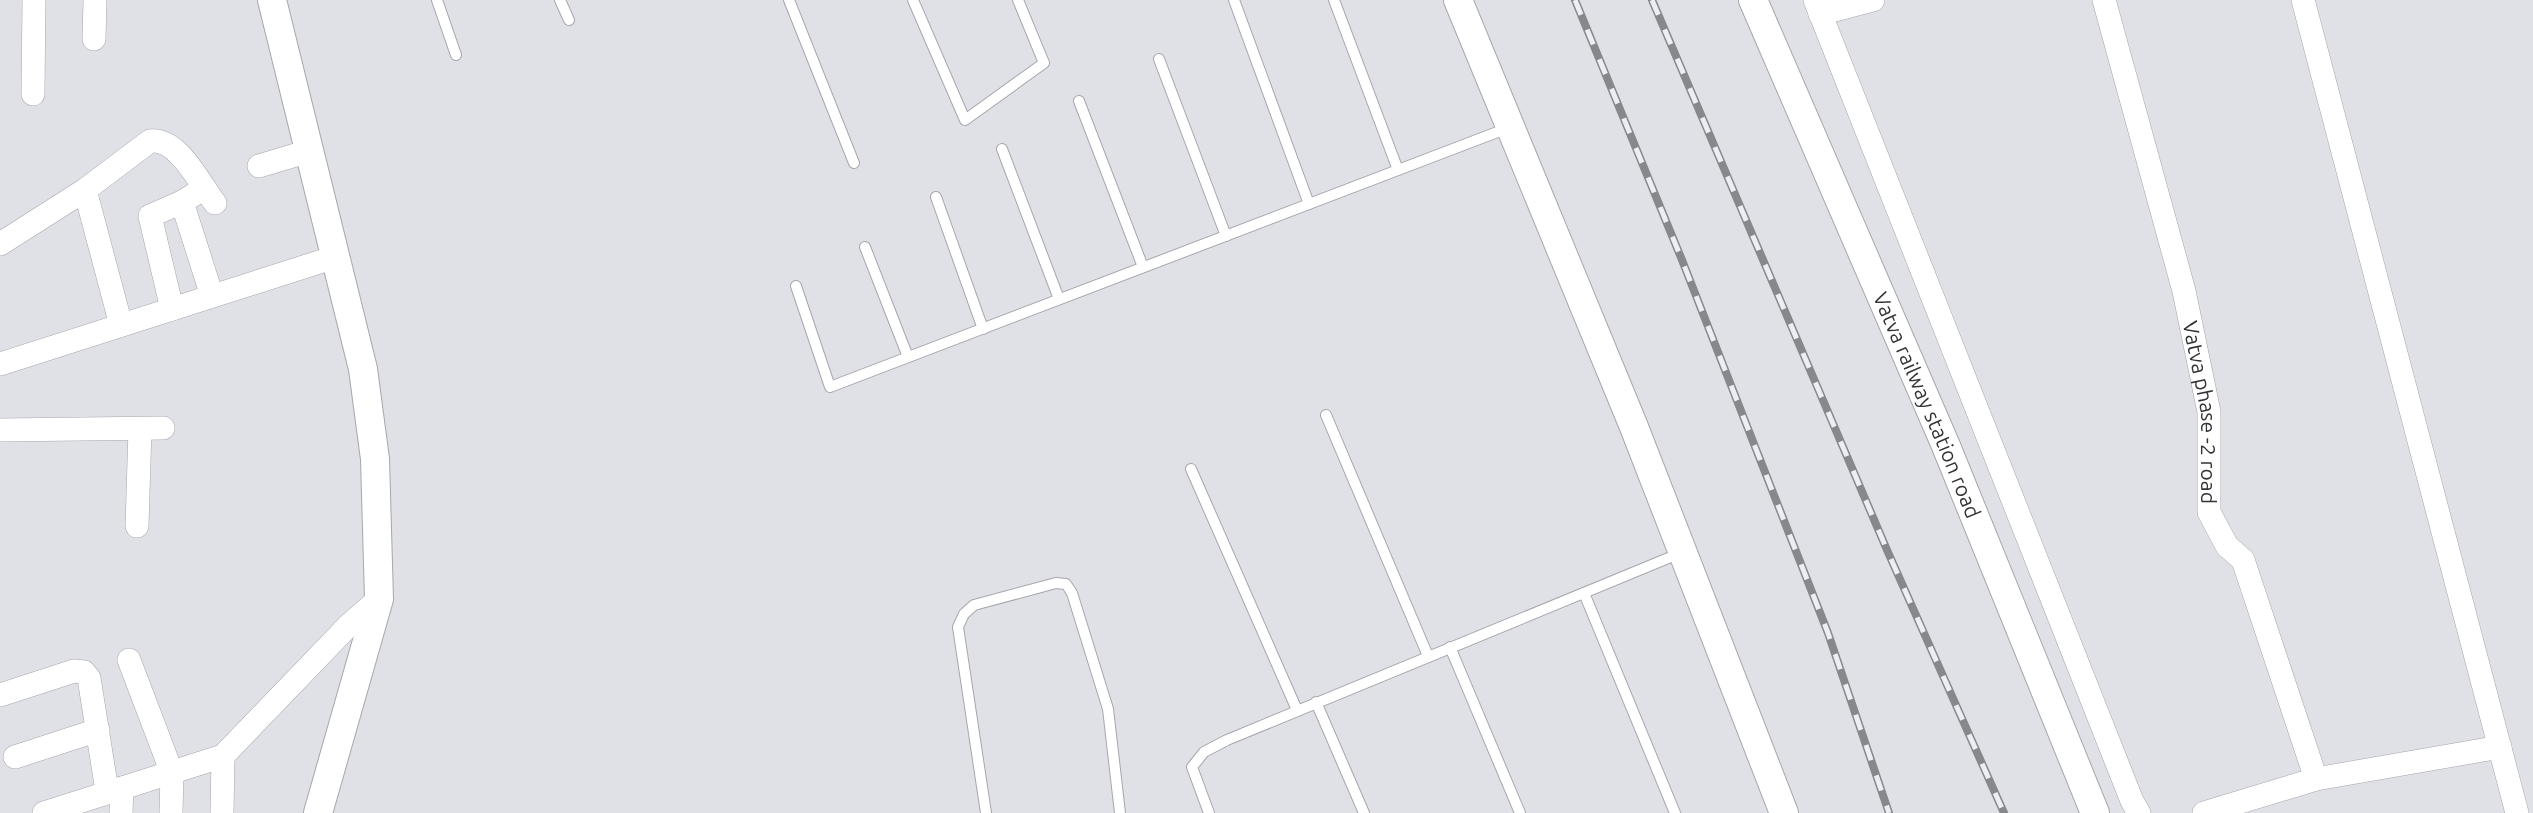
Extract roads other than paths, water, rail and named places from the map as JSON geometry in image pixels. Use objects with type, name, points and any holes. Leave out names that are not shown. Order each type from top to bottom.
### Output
[{"type":"street","points":[[33,94],[34,0]]},
{"type":"street","points":[[94,39],[95,0]]},
{"type":"street","points":[[272,0],[371,414],[379,599],[318,813]]},
{"type":"street","points":[[1458,0],[1683,552],[1784,813]]},
{"type":"street","name":"Vatva railway station road","points":[[1754,0],[1946,446],[2095,813]]},
{"type":"street","points":[[1873,0],[1817,7],[2139,813]]},
{"type":"street","name":"Vatva phase -2 road","points":[[2104,0],[2185,291],[2209,412],[2209,512],[2227,546],[2243,560],[2316,779]]},
{"type":"street","points":[[2303,0],[2517,813]]},
{"type":"street","points":[[0,244],[85,190],[150,141],[160,140],[173,147],[209,196],[182,202],[150,216],[172,309]]},
{"type":"street","points":[[259,166],[309,151]]},
{"type":"street","points":[[85,190],[121,325]]},
{"type":"street","points":[[182,202],[212,296]]},
{"type":"street","points":[[0,364],[335,257]]},
{"type":"street","points":[[0,430],[163,428]]},
{"type":"street","points":[[137,526],[140,429]]},
{"type":"street","points":[[44,813],[66,809],[115,790],[223,756],[348,626],[379,599]]},
{"type":"street","points":[[129,660],[172,773],[172,813]]},
{"type":"street","points":[[0,695],[74,671],[84,672],[89,678],[98,730],[121,813]]},
{"type":"street","points":[[15,757],[98,730]]},
{"type":"street","points":[[2204,813],[2316,779],[2500,747]]},
{"type":"street","points":[[222,813],[223,756]]},
{"type":"lane","points":[[437,0],[456,55]]},
{"type":"lane","points":[[560,0],[569,20]]},
{"type":"lane","points":[[789,0],[854,163]]},
{"type":"lane","points":[[913,0],[965,120],[1045,63],[1018,0]]},
{"type":"lane","points":[[1234,0],[1309,204]]},
{"type":"lane","points":[[1334,0],[1398,170]]},
{"type":"lane","points":[[1159,59],[1226,236]]},
{"type":"lane","points":[[1079,101],[1143,267]]},
{"type":"lane","points":[[796,286],[830,387],[1511,127]]},
{"type":"lane","points":[[1002,149],[1059,299]]},
{"type":"lane","points":[[936,197],[983,329]]},
{"type":"lane","points":[[865,247],[908,357]]},
{"type":"lane","points":[[1326,415],[1428,656]]},
{"type":"lane","points":[[1191,469],[1297,710]]},
{"type":"lane","points":[[1209,813],[1192,773],[1195,760],[1227,740],[1683,552]]},
{"type":"lane","points":[[986,813],[958,626],[964,614],[974,605],[1056,583],[1066,584],[1072,593],[1108,709],[1120,813]]},
{"type":"lane","points":[[1584,593],[1675,813]]},
{"type":"lane","points":[[1450,648],[1520,813]]},
{"type":"lane","points":[[1316,702],[1364,813]]},
{"type":"railway","points":[[1575,0],[1682,260],[1828,633],[1889,813]]},
{"type":"railway","points":[[1652,0],[1887,550],[2004,813]]}]
